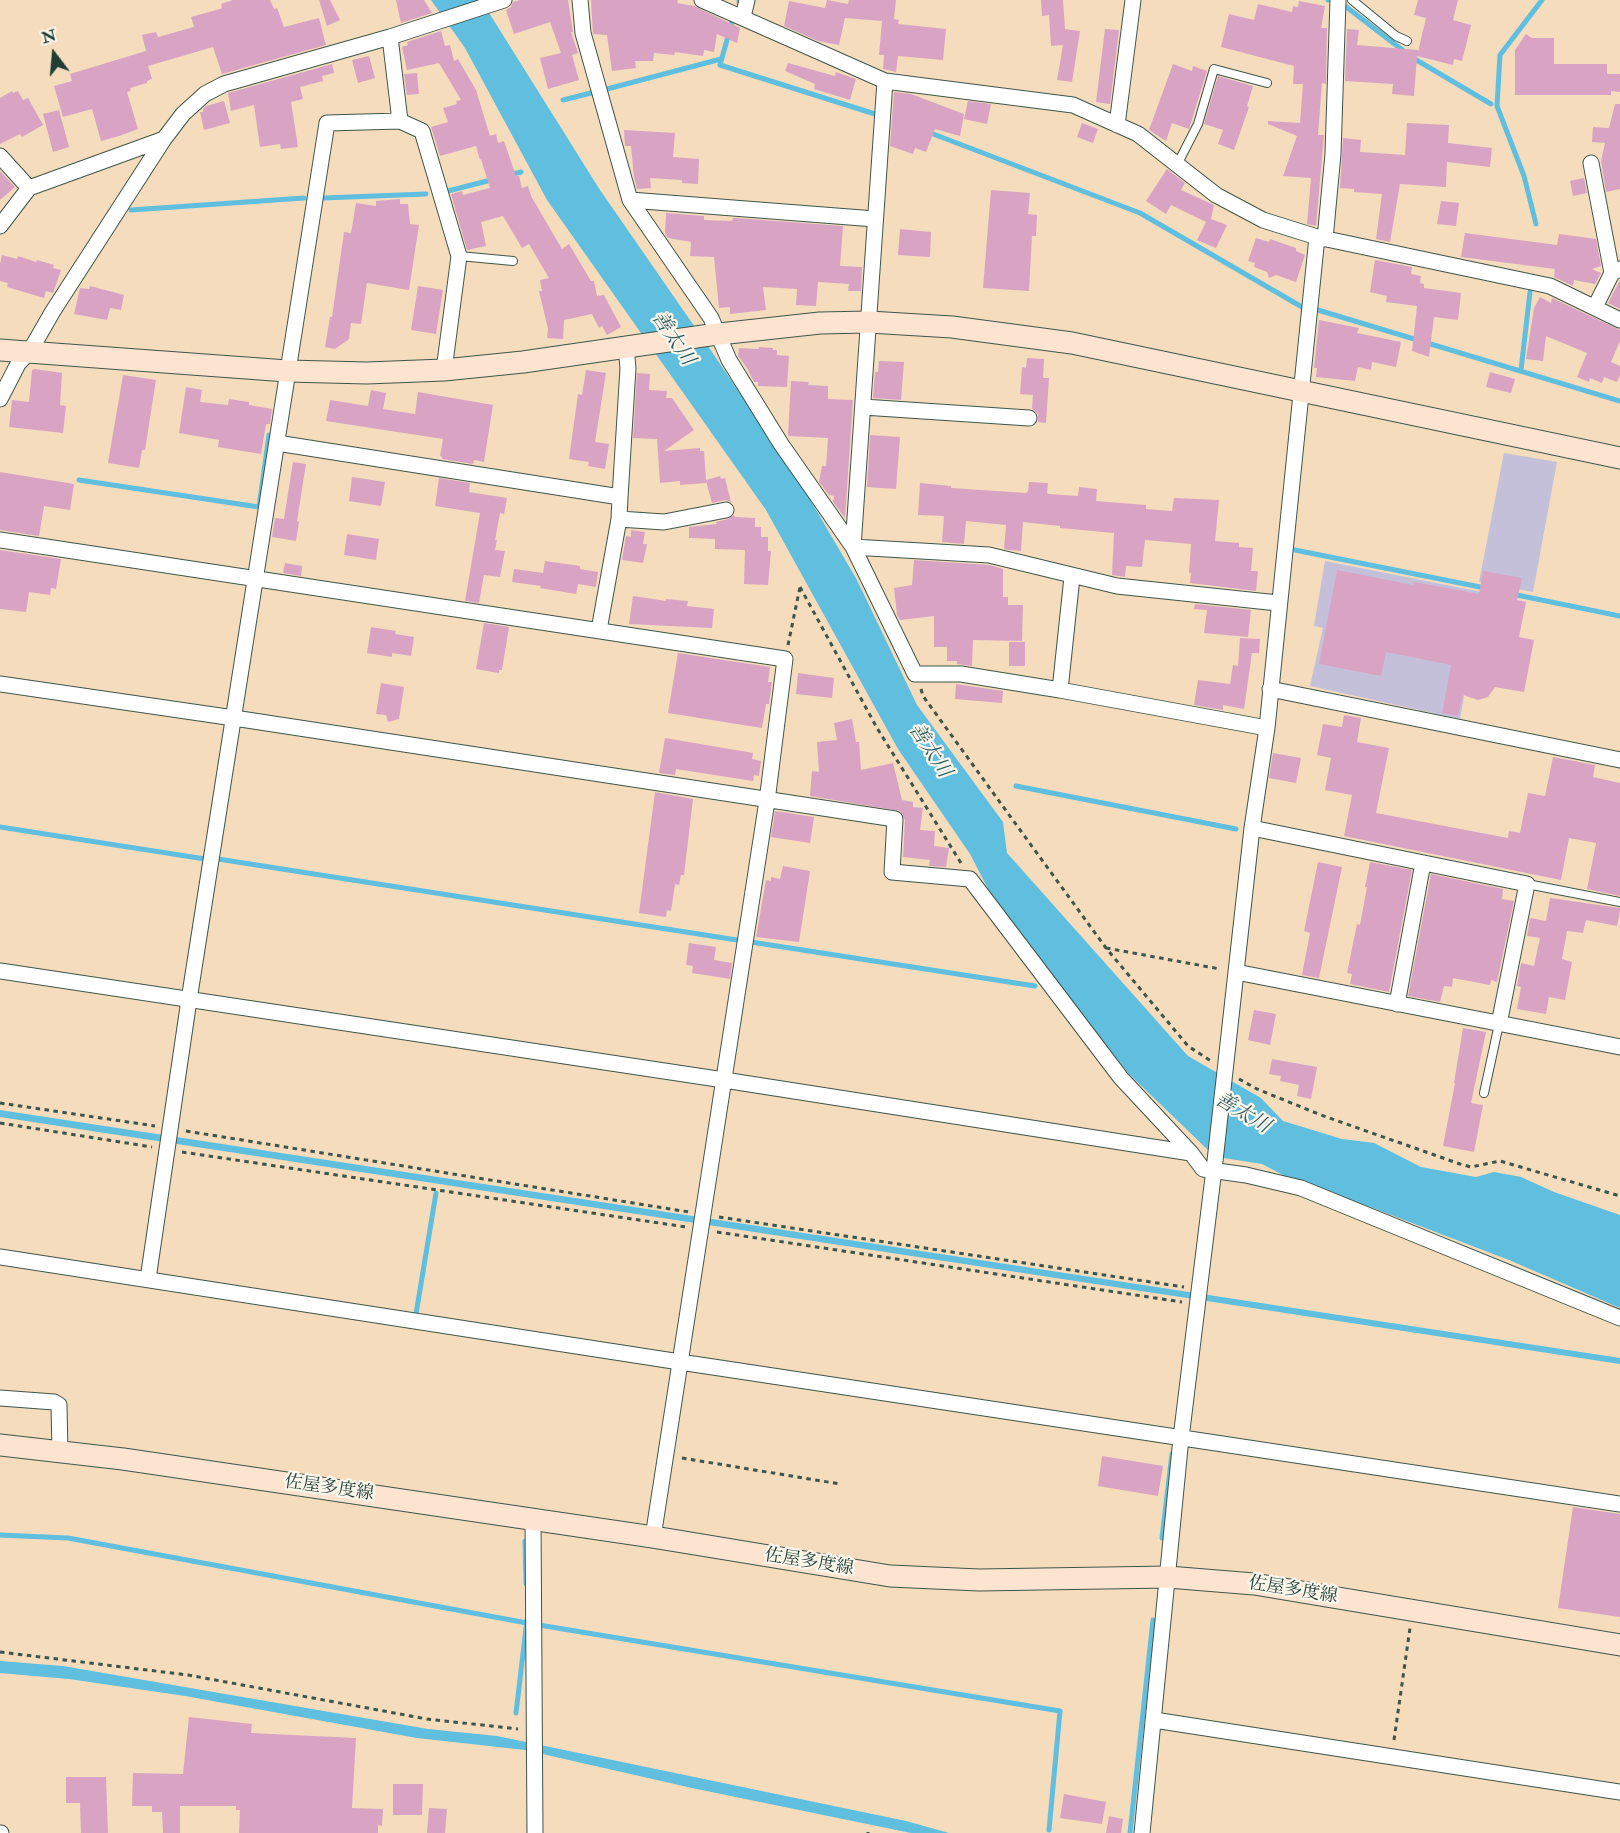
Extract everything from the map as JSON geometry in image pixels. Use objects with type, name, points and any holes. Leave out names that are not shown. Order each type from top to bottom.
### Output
[{"type":"main road","points":[[0,350],[287,371],[367,373],[444,370],[523,362],[713,335],[820,323],[868,322],[952,327],[1072,343],[1620,458]]},
{"type":"main road","name":"佐屋多度線","points":[[0,1445],[123,1459],[533,1519],[890,1576],[979,1580],[1168,1577],[1254,1584],[1620,1645]]},
{"type":"street","points":[[580,0],[583,33],[630,200],[711,318],[713,335],[781,444],[853,547],[915,674],[961,674],[1267,728]]},
{"type":"street","points":[[702,0],[885,81],[1073,105],[1138,134],[1216,195],[1263,220],[1321,238],[1550,286],[1620,320]]},
{"type":"street","points":[[743,17],[747,0]]},
{"type":"street","points":[[1117,125],[1133,0]]},
{"type":"street","points":[[1142,1833],[1181,1438],[1215,1166],[1252,828],[1267,728],[1300,392],[1333,154],[1338,0]]},
{"type":"street","points":[[0,399],[18,364],[30,351],[53,311],[164,139],[183,114],[205,94],[224,84],[390,38],[498,2]]},
{"type":"street","points":[[390,38],[400,121]]},
{"type":"street","points":[[853,547],[885,81]]},
{"type":"street","points":[[148,1280],[189,1000],[327,123],[400,121],[422,131],[459,256],[444,370]]},
{"type":"street","points":[[0,226],[29,188],[164,139]]},
{"type":"street","points":[[0,156],[29,188]]},
{"type":"street","points":[[1591,163],[1616,271],[1595,307]]},
{"type":"street","points":[[630,200],[875,219]]},
{"type":"street","points":[[599,630],[619,519],[628,368],[635,346]]},
{"type":"street","points":[[863,406],[1029,418]]},
{"type":"street","points":[[277,443],[620,497]]},
{"type":"street","points":[[619,519],[664,522],[726,510]]},
{"type":"street","points":[[0,540],[785,659],[767,801],[653,1538]]},
{"type":"street","points":[[853,547],[989,555],[1072,577],[1117,586],[1278,603]]},
{"type":"street","points":[[1060,690],[1072,577]]},
{"type":"street","points":[[0,684],[895,819],[892,872],[970,879],[1121,1078],[1203,1169],[1215,1166],[1301,1188],[1620,1318]]},
{"type":"street","points":[[1270,689],[1620,760]]},
{"type":"street","points":[[1252,828],[1527,884],[1499,1024]]},
{"type":"street","points":[[1397,1004],[1423,863]]},
{"type":"street","points":[[0,971],[1191,1153]]},
{"type":"street","points":[[1236,972],[1620,1047]]},
{"type":"street","points":[[0,1257],[1620,1504]]},
{"type":"street","points":[[0,1398],[54,1402],[59,1405],[60,1452]]},
{"type":"street","points":[[533,1519],[535,1833]]},
{"type":"street","points":[[1154,1720],[1620,1792]]},
{"type":"lane","points":[[1352,0],[1396,36],[1407,41]]},
{"type":"lane","points":[[1177,165],[1198,124],[1214,69],[1267,82]]},
{"type":"lane","points":[[459,256],[513,261]]},
{"type":"lane","points":[[1527,884],[1620,902]]},
{"type":"lane","points":[[1484,1093],[1499,1024]]},
{"type":"path","points":[[785,659],[800,587],[876,728],[970,879]]},
{"type":"path","points":[[1106,948],[1236,972]]},
{"type":"path","points":[[0,1103],[170,1129],[701,1221],[1199,1297]]},
{"type":"path","points":[[0,1123],[701,1221],[1199,1297]]},
{"type":"path","points":[[665,1456],[840,1484]]},
{"type":"path","points":[[1391,1757],[1413,1610]]},
{"type":"path","points":[[0,1652],[188,1675],[427,1719],[535,1735]]},
{"type":"shaded area","points":[[1504,453],[1557,462],[1533,592],[1479,582]]},
{"type":"shaded area","points":[[1325,561],[1482,592],[1460,719],[1310,686],[1323,628],[1314,626]]},
{"type":"water","name":"善太川","points":[[431,0],[481,0],[600,190],[801,484],[857,580],[917,705],[1003,822],[1007,853],[1188,1056],[1261,1098],[1283,1121],[1342,1139],[1374,1143],[1421,1167],[1476,1177],[1494,1172],[1521,1177],[1554,1192],[1620,1215],[1620,1308],[1509,1260],[1357,1202],[1288,1182],[1283,1175],[1262,1164],[1224,1158],[1209,1151],[1129,1074],[999,910],[970,854],[898,749],[766,510],[547,200],[465,48]]},
{"type":"water","points":[[0,1110],[1620,1358],[1620,1364],[0,1117]]},
{"type":"water","points":[[0,1661],[63,1666],[428,1729],[497,1736],[906,1821],[949,1833],[911,1833],[692,1788],[525,1750],[417,1738],[185,1696],[69,1679],[0,1673]]},
{"type":"building","points":[[233,0],[270,0],[274,9],[277,8],[284,27],[319,18],[326,45],[222,74],[213,47],[148,66],[152,79],[147,83],[130,88],[131,91],[127,92],[138,129],[101,141],[92,109],[63,117],[54,86],[72,81],[70,74],[146,51],[142,35],[156,32],[158,37],[194,27],[191,17],[220,9],[221,4]]},
{"type":"building","points":[[319,0],[330,0],[340,20],[327,26]]},
{"type":"building","points":[[396,0],[424,0],[432,13],[401,23]]},
{"type":"building","points":[[568,0],[573,32],[571,32],[578,53],[572,55],[579,80],[548,89],[540,58],[561,53],[550,22],[514,34],[506,10],[513,2]]},
{"type":"building","points":[[591,0],[678,0],[677,3],[694,6],[740,28],[737,43],[717,34],[714,52],[704,50],[703,56],[675,52],[674,55],[654,53],[653,61],[635,61],[636,68],[612,71],[607,35],[593,34]]},
{"type":"building","points":[[827,0],[848,4],[849,0],[896,0],[894,19],[899,20],[898,24],[946,29],[943,60],[898,56],[896,72],[883,69],[884,55],[879,55],[882,21],[845,18],[839,45],[818,41],[784,26],[789,1],[825,8]]},
{"type":"building","points":[[1041,0],[1063,0],[1065,29],[1080,31],[1072,82],[1057,80],[1063,45],[1051,46],[1049,15],[1042,16]]},
{"type":"building","points":[[1418,0],[1458,0],[1453,20],[1471,25],[1462,61],[1454,59],[1453,65],[1417,56],[1414,96],[1392,94],[1393,84],[1345,81],[1347,29],[1359,30],[1357,45],[1418,50],[1418,52],[1426,18],[1414,15]]},
{"type":"building","points":[[1299,1],[1325,6],[1321,28],[1327,28],[1326,84],[1322,83],[1318,135],[1324,135],[1316,226],[1307,224],[1311,178],[1283,176],[1297,136],[1268,124],[1268,121],[1300,123],[1303,84],[1293,84],[1294,66],[1221,47],[1229,14],[1254,20],[1258,4],[1292,12],[1293,6],[1298,7]]},
{"type":"building","points":[[1105,29],[1119,30],[1110,104],[1096,102]]},
{"type":"building","points":[[441,31],[445,46],[450,45],[454,61],[458,59],[476,90],[490,136],[496,134],[498,143],[504,141],[522,188],[528,186],[531,196],[562,249],[569,244],[591,281],[594,281],[597,296],[604,295],[621,327],[607,335],[602,326],[599,328],[592,314],[564,320],[563,339],[547,338],[548,329],[539,291],[542,291],[540,280],[549,278],[529,244],[522,248],[503,216],[481,222],[486,246],[467,250],[451,194],[462,191],[463,195],[490,188],[481,159],[476,146],[440,156],[431,127],[448,122],[443,108],[457,104],[456,101],[461,100],[439,63],[407,70],[402,47],[408,45],[407,42]]},
{"type":"building","points":[[1526,34],[1532,38],[1554,38],[1554,64],[1607,64],[1607,74],[1620,74],[1620,92],[1611,91],[1611,95],[1515,95],[1515,50]]},
{"type":"building","points":[[369,56],[375,78],[358,83],[352,60]]},
{"type":"building","points":[[788,63],[835,76],[836,72],[856,79],[850,100],[814,89],[815,84],[785,71]]},
{"type":"building","points":[[332,64],[334,73],[322,76],[323,81],[300,87],[303,99],[291,102],[298,147],[281,149],[280,144],[260,147],[254,105],[231,111],[228,93]]},
{"type":"building","points":[[1173,64],[1192,71],[1193,66],[1207,71],[1189,129],[1172,123],[1166,141],[1149,130]]},
{"type":"building","points":[[417,73],[419,94],[407,95],[404,74]]},
{"type":"building","points":[[1218,76],[1253,86],[1247,106],[1249,107],[1234,150],[1218,144],[1223,130],[1204,124]]},
{"type":"building","points":[[12,91],[13,93],[18,91],[23,100],[28,98],[43,125],[22,137],[20,134],[0,144],[0,98]]},
{"type":"building","points":[[894,92],[911,94],[964,114],[960,136],[935,129],[926,152],[915,148],[913,154],[890,146]]},
{"type":"building","points":[[224,101],[230,123],[204,130],[200,112],[203,112],[206,106]]},
{"type":"building","points":[[968,101],[991,104],[987,124],[964,119]]},
{"type":"building","points":[[1615,104],[1620,104],[1620,189],[1606,192],[1601,161],[1605,143],[1592,142],[1593,127],[1609,128]]},
{"type":"building","points":[[59,110],[69,147],[53,152],[43,114]]},
{"type":"building","points":[[1082,123],[1098,129],[1093,143],[1077,137]]},
{"type":"building","points":[[1407,123],[1449,125],[1448,143],[1492,148],[1490,167],[1447,162],[1446,187],[1400,184],[1390,242],[1376,239],[1382,194],[1354,192],[1354,189],[1340,188],[1343,138],[1361,140],[1360,152],[1405,155]]},
{"type":"building","points":[[624,130],[675,133],[673,157],[699,159],[698,184],[682,183],[682,180],[650,178],[651,188],[637,189],[631,146],[625,146]]},
{"type":"building","points":[[1167,169],[1185,183],[1181,190],[1214,205],[1211,219],[1227,225],[1216,248],[1197,240],[1206,222],[1171,205],[1166,214],[1146,201]]},
{"type":"building","points":[[0,171],[15,187],[0,200]]},
{"type":"building","points":[[1584,178],[1587,193],[1573,196],[1570,181]]},
{"type":"building","points":[[991,190],[1030,193],[1028,214],[1037,215],[1036,236],[1032,236],[1029,291],[983,288]]},
{"type":"building","points":[[400,199],[400,204],[408,204],[410,224],[419,225],[409,290],[367,283],[361,324],[351,323],[349,339],[335,349],[325,347],[330,317],[332,317],[344,232],[351,233],[356,203],[376,206],[376,201]]},
{"type":"building","points":[[1441,201],[1459,203],[1456,226],[1437,224]]},
{"type":"building","points":[[666,213],[704,216],[704,220],[732,221],[733,218],[737,218],[843,226],[840,266],[862,267],[861,291],[848,291],[849,284],[818,282],[816,306],[796,305],[797,289],[763,287],[766,310],[730,314],[730,307],[719,308],[714,257],[690,256],[691,242],[668,238],[665,233]]},
{"type":"building","points":[[900,229],[931,232],[930,257],[898,255]]},
{"type":"building","points":[[1465,233],[1557,245],[1559,234],[1596,239],[1601,266],[1592,269],[1601,273],[1595,284],[1574,280],[1573,286],[1554,277],[1555,269],[1461,257]]},
{"type":"building","points":[[1256,238],[1269,242],[1270,239],[1296,248],[1296,251],[1305,255],[1296,282],[1276,275],[1269,278],[1267,272],[1254,267],[1255,263],[1248,261]]},
{"type":"building","points":[[2,255],[17,259],[18,256],[36,262],[37,260],[54,265],[53,268],[61,270],[53,293],[46,291],[44,298],[7,287],[8,283],[0,281]]},
{"type":"building","points":[[1375,260],[1412,267],[1411,274],[1421,276],[1420,283],[1424,284],[1424,288],[1461,293],[1458,320],[1434,317],[1429,357],[1412,351],[1417,306],[1386,302],[1387,296],[1370,292]]},
{"type":"building","points":[[1620,280],[1620,309],[1608,303]]},
{"type":"building","points":[[90,286],[124,295],[121,310],[110,308],[107,320],[74,314],[80,288],[89,289]]},
{"type":"building","points":[[418,286],[443,290],[436,334],[411,330]]},
{"type":"building","points":[[1540,297],[1551,303],[1552,298],[1620,330],[1620,341],[1611,362],[1620,366],[1617,382],[1604,377],[1602,383],[1590,378],[1589,382],[1577,377],[1587,353],[1546,336],[1543,361],[1526,359],[1534,308]]},
{"type":"building","points":[[1319,320],[1359,328],[1357,333],[1401,342],[1396,367],[1372,362],[1371,370],[1358,367],[1355,381],[1316,377],[1317,368],[1314,368]]},
{"type":"building","points":[[759,347],[773,348],[777,350],[777,355],[789,356],[787,387],[758,386],[758,382],[754,382],[738,356],[739,348],[758,349]]},
{"type":"building","points":[[1027,358],[1044,359],[1043,378],[1049,378],[1046,423],[1038,422],[1038,414],[1032,409],[1033,395],[1020,394],[1022,367],[1026,368]]},
{"type":"building","points":[[879,361],[904,362],[901,400],[873,398],[875,372],[878,372]]},
{"type":"building","points":[[32,370],[62,373],[60,405],[66,406],[63,433],[9,427],[12,400],[29,402]]},
{"type":"building","points":[[586,370],[606,373],[595,442],[609,444],[605,469],[588,466],[589,462],[569,459],[578,394],[582,395]]},
{"type":"building","points":[[1490,372],[1515,379],[1511,393],[1486,387]]},
{"type":"building","points":[[637,373],[650,374],[649,390],[667,391],[666,398],[672,398],[694,430],[664,451],[700,448],[700,451],[704,451],[706,480],[720,476],[721,479],[725,478],[731,502],[725,500],[712,503],[706,481],[706,483],[680,485],[680,481],[660,483],[657,439],[633,438]]},
{"type":"building","points":[[123,375],[156,380],[145,450],[142,450],[139,468],[108,463]]},
{"type":"building","points":[[791,381],[828,386],[828,399],[853,400],[845,518],[833,502],[834,496],[829,495],[819,482],[822,466],[826,466],[828,438],[788,436]]},
{"type":"building","points":[[186,387],[202,390],[200,402],[228,405],[229,399],[272,409],[270,424],[266,424],[261,454],[218,447],[219,440],[179,433]]},
{"type":"building","points":[[371,390],[386,393],[383,409],[415,414],[418,392],[493,405],[484,462],[474,460],[473,464],[442,459],[440,456],[443,439],[326,421],[330,400],[368,406]]},
{"type":"building","points":[[870,435],[900,437],[896,489],[867,487]]},
{"type":"building","points":[[293,462],[306,464],[296,541],[272,537],[275,518],[284,519]]},
{"type":"building","points":[[0,472],[74,484],[70,510],[44,506],[39,536],[0,530]]},
{"type":"building","points":[[352,477],[385,482],[381,506],[349,501]]},
{"type":"building","points":[[439,478],[470,483],[469,492],[507,498],[504,514],[500,513],[495,540],[497,540],[495,550],[505,551],[500,577],[484,575],[479,603],[465,601],[480,513],[435,506]]},
{"type":"building","points":[[1029,482],[1048,483],[1047,493],[1049,494],[1078,496],[1079,487],[1097,489],[1096,501],[1146,505],[1146,509],[1172,511],[1174,498],[1219,500],[1215,541],[1239,543],[1239,547],[1253,548],[1251,571],[1258,571],[1256,591],[1190,583],[1191,544],[1145,540],[1142,567],[1126,566],[1125,577],[1112,575],[1114,533],[1023,522],[1021,551],[1010,550],[1004,549],[1006,525],[966,521],[964,544],[942,542],[944,516],[918,515],[920,483],[951,486],[951,488],[1026,493]]},
{"type":"building","points":[[734,515],[735,517],[755,518],[755,527],[761,527],[761,537],[768,537],[768,551],[771,551],[768,585],[744,584],[745,550],[715,549],[715,539],[689,538],[689,527],[717,524],[716,522]]},
{"type":"building","points":[[631,530],[645,532],[643,544],[647,544],[643,563],[622,560],[626,536],[631,537]]},
{"type":"building","points":[[347,534],[379,539],[376,560],[344,555]]},
{"type":"building","points":[[0,550],[61,559],[56,589],[51,588],[50,595],[29,592],[26,612],[0,609]]},
{"type":"building","points":[[914,560],[990,565],[1003,569],[1003,597],[1008,597],[1008,605],[1023,605],[1022,641],[973,640],[972,666],[957,664],[957,661],[947,661],[947,647],[934,647],[934,616],[900,620],[897,615],[894,588],[912,585]]},
{"type":"building","points":[[545,561],[580,566],[580,569],[598,572],[596,587],[578,584],[576,594],[512,582],[514,569],[543,573]]},
{"type":"building","points":[[285,563],[302,566],[301,576],[283,573]]},
{"type":"building","points":[[1337,570],[1413,585],[1414,582],[1479,594],[1483,571],[1522,578],[1517,600],[1526,602],[1519,637],[1534,640],[1524,692],[1495,687],[1488,697],[1478,700],[1463,695],[1458,716],[1442,713],[1451,665],[1386,652],[1381,676],[1319,664]]},
{"type":"building","points":[[633,596],[666,601],[666,599],[688,601],[687,606],[714,609],[712,628],[629,624]]},
{"type":"building","points":[[1195,604],[1251,610],[1248,637],[1204,633],[1207,610],[1194,609]]},
{"type":"building","points":[[484,623],[509,627],[502,670],[499,670],[499,673],[476,669]]},
{"type":"building","points":[[371,627],[414,637],[411,656],[392,653],[392,657],[367,653]]},
{"type":"building","points":[[1240,638],[1260,639],[1259,653],[1252,653],[1244,709],[1223,705],[1223,710],[1194,705],[1198,680],[1230,684],[1233,665],[1238,666]]},
{"type":"building","points":[[1009,642],[1025,642],[1025,666],[1009,666]]},
{"type":"building","points":[[678,653],[770,667],[768,682],[772,682],[762,728],[668,713]]},
{"type":"building","points":[[798,673],[834,678],[832,698],[796,694]]},
{"type":"building","points":[[381,683],[404,687],[399,719],[388,722],[386,715],[376,714]]},
{"type":"building","points":[[956,684],[1003,691],[1002,703],[955,699]]},
{"type":"building","points":[[1344,715],[1361,718],[1357,742],[1389,748],[1376,813],[1508,838],[1509,831],[1520,833],[1528,793],[1545,796],[1553,757],[1595,765],[1593,777],[1620,783],[1620,896],[1587,889],[1596,843],[1569,838],[1561,880],[1344,836],[1352,795],[1325,790],[1331,758],[1317,755],[1323,724],[1342,727]]},
{"type":"building","points":[[852,719],[856,742],[859,742],[861,770],[893,763],[902,800],[913,802],[913,807],[923,808],[920,830],[935,831],[934,846],[949,848],[946,867],[929,866],[930,860],[903,857],[905,820],[900,811],[810,796],[812,771],[819,772],[817,742],[837,740],[834,723]]},
{"type":"building","points":[[665,738],[753,753],[752,759],[761,761],[759,776],[754,775],[753,781],[676,769],[675,775],[659,773]]},
{"type":"building","points":[[1273,753],[1301,758],[1296,783],[1269,778]]},
{"type":"building","points":[[655,792],[693,799],[684,875],[681,875],[679,885],[675,884],[671,911],[667,910],[666,917],[639,913]]},
{"type":"building","points":[[775,811],[814,817],[810,843],[771,837]]},
{"type":"building","points":[[1318,862],[1342,867],[1319,978],[1302,975],[1310,933],[1304,931]]},
{"type":"building","points":[[1370,862],[1412,870],[1389,992],[1350,984],[1352,974],[1347,973],[1357,924],[1360,925]]},
{"type":"building","points":[[783,866],[810,871],[799,942],[756,937],[766,880],[771,881],[771,877],[780,879]]},
{"type":"building","points":[[1431,874],[1503,889],[1502,899],[1514,901],[1497,982],[1491,980],[1490,985],[1453,978],[1452,987],[1444,986],[1440,1002],[1408,996]]},
{"type":"building","points":[[1550,898],[1620,908],[1620,912],[1617,926],[1586,920],[1583,933],[1567,931],[1562,959],[1572,962],[1565,1000],[1549,997],[1546,1014],[1517,1009],[1521,987],[1517,986],[1521,963],[1534,966],[1540,938],[1527,936],[1530,918],[1546,921]]},
{"type":"building","points":[[689,943],[716,947],[714,960],[732,963],[730,979],[692,973],[693,966],[686,965]]},
{"type":"building","points":[[1254,1010],[1276,1014],[1270,1045],[1248,1040]]},
{"type":"building","points":[[1463,1028],[1486,1032],[1471,1103],[1483,1105],[1474,1152],[1443,1146]]},
{"type":"building","points":[[1272,1059],[1317,1067],[1311,1099],[1297,1096],[1299,1085],[1280,1081],[1281,1076],[1269,1074]]},
{"type":"building","points":[[1102,1456],[1163,1466],[1158,1496],[1098,1486]]},
{"type":"building","points":[[1573,1507],[1620,1514],[1620,1617],[1558,1608]]},
{"type":"building","points":[[189,1717],[252,1724],[251,1733],[356,1738],[352,1808],[383,1809],[382,1826],[378,1825],[378,1833],[239,1833],[240,1810],[236,1810],[236,1806],[180,1806],[180,1833],[163,1833],[162,1812],[152,1812],[152,1806],[132,1806],[133,1773],[183,1774]]},
{"type":"building","points":[[66,1777],[106,1777],[108,1833],[81,1833],[80,1803],[66,1803]]},
{"type":"building","points":[[393,1784],[423,1784],[422,1815],[393,1815]]},
{"type":"building","points":[[1064,1794],[1106,1802],[1102,1824],[1060,1818]]},
{"type":"building","points":[[429,1808],[447,1809],[445,1833],[427,1833]]},
{"type":"building","points":[[1109,1816],[1123,1819],[1121,1833],[1106,1833]]},
{"type":"waterway","points":[[1536,224],[1524,176],[1497,106],[1500,55],[1542,0]]},
{"type":"waterway","points":[[1345,6],[1405,52]]},
{"type":"waterway","points":[[732,22],[720,65],[875,114]]},
{"type":"waterway","points":[[1413,58],[1491,104]]},
{"type":"waterway","points":[[607,89],[721,59]]},
{"type":"waterway","points":[[563,100],[591,93]]},
{"type":"waterway","points":[[928,132],[1140,213],[1302,307]]},
{"type":"waterway","points":[[509,175],[521,172]]},
{"type":"waterway","points":[[444,192],[495,179]]},
{"type":"waterway","points":[[323,198],[426,194]]},
{"type":"waterway","points":[[131,210],[304,198]]},
{"type":"waterway","points":[[1521,370],[1530,292]]},
{"type":"waterway","points":[[1318,310],[1620,401]]},
{"type":"waterway","points":[[79,480],[259,507],[269,435],[272,435]]},
{"type":"waterway","points":[[1295,550],[1485,588]]},
{"type":"waterway","points":[[1512,594],[1620,616]]},
{"type":"waterway","points":[[1016,786],[1236,829]]},
{"type":"waterway","points":[[0,827],[205,859]]},
{"type":"waterway","points":[[218,859],[737,940]]},
{"type":"waterway","points":[[751,942],[1035,986]]},
{"type":"waterway","points":[[416,1314],[436,1193]]},
{"type":"waterway","points":[[1162,1538],[1172,1454]]},
{"type":"waterway","points":[[0,1535],[68,1538],[527,1623]]},
{"type":"waterway","points":[[525,1541],[526,1584]]},
{"type":"waterway","points":[[516,1713],[527,1620]]},
{"type":"waterway","points":[[1130,1833],[1153,1620]]},
{"type":"waterway","points":[[539,1625],[1060,1711],[1049,1830]]}]
